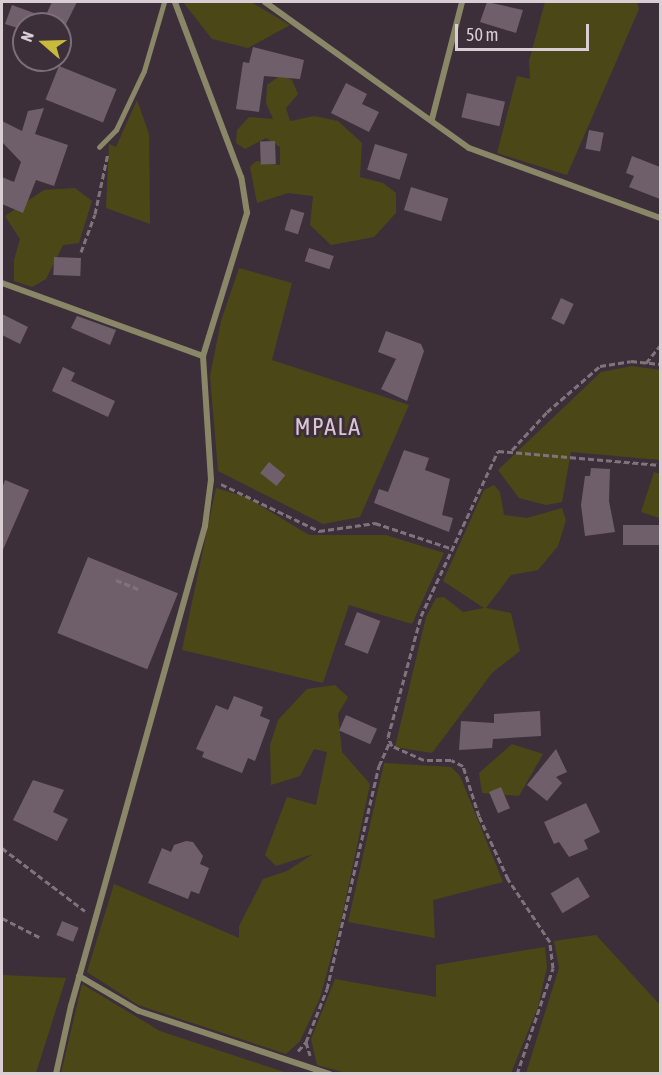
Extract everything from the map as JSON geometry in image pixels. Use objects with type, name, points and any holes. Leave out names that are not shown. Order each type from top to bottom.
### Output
[{"type":"street","points":[[56,1074],[79,976],[205,526],[210,480],[203,356],[247,213],[242,177],[175,2]]},
{"type":"street","points":[[265,2],[432,119],[469,148],[660,218]]},
{"type":"street","points":[[432,119],[462,2]]},
{"type":"street","points":[[2,284],[203,356]]},
{"type":"street","points":[[79,976],[139,1011],[330,1074]]},
{"type":"lane","points":[[99,147],[109,137],[144,71],[164,2]]},
{"type":"path","points":[[81,252],[106,175],[109,137]]},
{"type":"path","points":[[646,363],[660,346]]},
{"type":"path","points":[[512,450],[547,412],[600,366],[612,362],[660,364]]},
{"type":"path","points":[[288,1061],[306,1042],[327,989],[379,766],[390,741],[421,616],[493,457],[498,451],[512,450],[660,465]]},
{"type":"path","points":[[210,480],[247,492],[319,531],[375,523],[453,549]]},
{"type":"path","points":[[116,580],[138,589]]},
{"type":"path","points":[[390,741],[424,760],[451,760],[463,766],[479,816],[508,879],[550,942],[553,968],[517,1074]]},
{"type":"path","points":[[2,848],[96,919]]},
{"type":"path","points":[[2,918],[39,937]]},
{"type":"shaded area","points":[[183,2],[251,2],[290,25],[248,48],[212,39]]},
{"type":"shaded area","points":[[545,2],[637,2],[639,9],[567,175],[497,153],[517,76],[530,79],[529,61]]},
{"type":"shaded area","points":[[281,75],[292,80],[298,94],[286,108],[290,121],[314,116],[338,121],[362,143],[360,177],[383,183],[396,193],[396,213],[374,237],[331,245],[310,225],[313,196],[288,193],[257,203],[250,167],[256,161],[280,165],[280,147],[266,138],[245,149],[236,143],[237,130],[249,117],[273,119],[266,103],[267,85]]},
{"type":"shaded area","points":[[137,100],[149,134],[150,224],[106,208],[109,144],[116,147]]},
{"type":"shaded area","points":[[75,188],[92,201],[79,243],[63,245],[46,279],[32,287],[14,281],[14,260],[20,239],[5,216],[44,190]]},
{"type":"shaded area","points":[[239,268],[292,283],[272,360],[409,405],[360,517],[323,524],[218,471],[210,376],[221,321]]},
{"type":"shaded area","points":[[632,366],[660,370],[660,460],[571,452],[562,502],[546,505],[519,498],[498,470],[601,372]]},
{"type":"shaded area","points":[[654,472],[660,474],[659,518],[641,512]]},
{"type":"shaded area","points":[[494,485],[500,492],[504,515],[527,518],[562,508],[566,520],[558,546],[538,570],[511,575],[486,608],[511,613],[520,651],[492,673],[432,753],[395,747],[426,617],[436,598],[444,597],[463,612],[484,608],[443,581],[484,490]]},
{"type":"shaded area","points":[[216,488],[246,497],[309,535],[386,535],[444,553],[412,624],[349,605],[323,683],[182,650]]},
{"type":"shaded area","points":[[335,685],[348,697],[338,714],[342,752],[370,784],[342,917],[320,998],[300,1041],[286,1054],[138,1005],[87,972],[114,884],[239,938],[239,926],[263,879],[287,871],[313,854],[276,866],[265,855],[287,797],[316,805],[327,752],[314,749],[300,776],[271,785],[270,745],[278,720],[307,689]]},
{"type":"shaded area","points":[[512,744],[543,754],[519,796],[482,793],[479,773]]},
{"type":"shaded area","points":[[384,763],[451,767],[460,776],[503,882],[433,900],[435,938],[348,922]]},
{"type":"shaded area","points":[[596,935],[660,1005],[660,1073],[526,1073],[559,968],[554,941]]},
{"type":"shaded area","points":[[545,947],[547,967],[538,1007],[511,1073],[350,1074],[317,1065],[311,1039],[335,979],[436,997],[436,965]]},
{"type":"shaded area","points":[[2,975],[66,978],[36,1073],[2,1073]]},
{"type":"shaded area","points":[[82,984],[160,1031],[287,1073],[61,1073]]},
{"type":"building","points":[[52,2],[77,2],[72,12],[47,12]]},
{"type":"building","points":[[487,2],[523,10],[516,33],[480,22]]},
{"type":"building","points":[[12,5],[31,12],[12,12],[12,26],[5,24]]},
{"type":"building","points":[[253,47],[304,60],[300,79],[264,76],[259,112],[236,109],[243,62],[249,63]]},
{"type":"building","points":[[72,71],[116,89],[103,123],[46,99],[57,72]]},
{"type":"building","points":[[346,83],[367,94],[362,104],[379,112],[369,132],[331,113]]},
{"type":"building","points":[[467,93],[505,102],[499,126],[461,117]]},
{"type":"building","points":[[44,108],[35,134],[68,145],[54,186],[36,180],[23,213],[2,204],[2,177],[14,182],[21,162],[2,142],[2,121],[22,131],[28,111]]},
{"type":"building","points":[[589,130],[604,133],[600,152],[585,149]]},
{"type":"building","points":[[275,141],[276,164],[261,165],[260,142]]},
{"type":"building","points":[[375,144],[408,154],[400,180],[367,170]]},
{"type":"building","points":[[632,156],[660,167],[660,199],[629,187],[634,176],[626,173]]},
{"type":"building","points":[[411,187],[448,198],[441,221],[404,210]]},
{"type":"building","points":[[291,209],[304,213],[298,234],[285,230]]},
{"type":"building","points":[[309,248],[334,256],[329,269],[305,261]]},
{"type":"building","points":[[54,257],[81,258],[80,276],[53,275]]},
{"type":"building","points":[[561,298],[574,304],[564,325],[551,319]]},
{"type":"building","points":[[2,314],[28,327],[20,344],[2,335]]},
{"type":"building","points":[[77,316],[116,330],[110,345],[71,328]]},
{"type":"building","points":[[386,331],[421,344],[424,351],[407,401],[381,389],[396,359],[378,352]]},
{"type":"building","points":[[63,367],[75,373],[71,381],[115,401],[108,417],[52,391]]},
{"type":"building","points":[[404,450],[429,458],[425,470],[450,479],[442,515],[453,518],[449,532],[374,503],[379,489],[388,492]]},
{"type":"building","points":[[269,462],[285,475],[277,486],[260,473]]},
{"type":"building","points":[[591,468],[610,469],[609,501],[615,532],[585,536],[581,505],[585,476],[590,476]]},
{"type":"building","points":[[5,480],[29,490],[2,552],[2,489]]},
{"type":"building","points":[[623,525],[660,525],[660,545],[623,545]]},
{"type":"building","points":[[88,557],[178,593],[147,669],[57,633]]},
{"type":"building","points":[[357,612],[380,621],[368,654],[344,645]]},
{"type":"building","points":[[234,696],[263,707],[260,716],[270,720],[255,761],[248,758],[242,773],[202,757],[204,752],[196,749],[216,705],[228,710]]},
{"type":"building","points":[[540,711],[541,736],[493,739],[492,748],[459,750],[461,721],[494,723],[494,714]]},
{"type":"building","points":[[346,715],[377,729],[370,744],[339,731]]},
{"type":"building","points":[[556,749],[567,772],[556,777],[562,783],[547,801],[527,785]]},
{"type":"building","points":[[33,780],[64,790],[53,812],[68,819],[57,841],[13,820]]},
{"type":"building","points":[[501,787],[510,808],[498,813],[489,792]]},
{"type":"building","points":[[586,803],[600,832],[584,840],[588,849],[569,857],[559,842],[554,844],[544,822]]},
{"type":"building","points":[[186,841],[193,842],[203,856],[200,864],[209,868],[199,894],[191,891],[188,899],[148,883],[162,848],[171,852],[174,845]]},
{"type":"building","points":[[578,877],[590,897],[562,913],[551,893]]},
{"type":"building","points":[[62,921],[79,928],[73,942],[56,935]]},
{"type":"district","name":"MPALA","points":[[328,427]]}]
